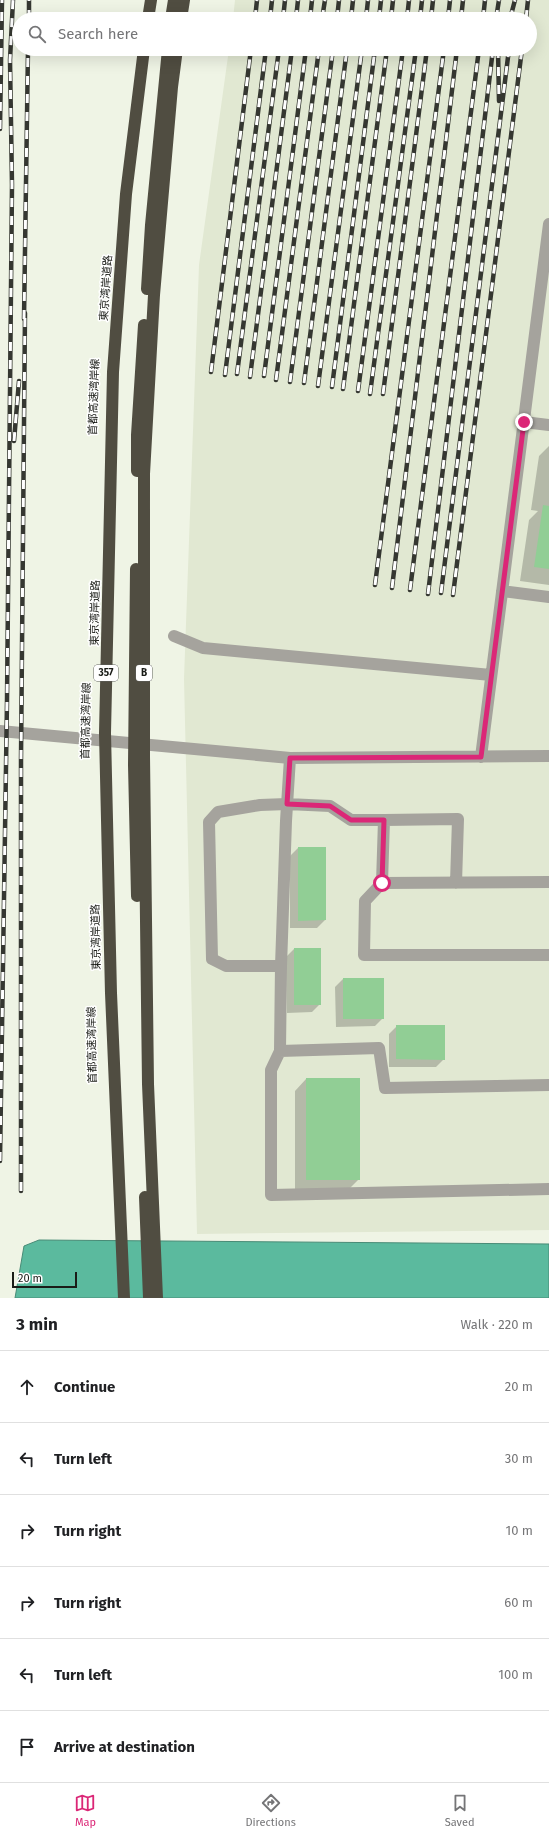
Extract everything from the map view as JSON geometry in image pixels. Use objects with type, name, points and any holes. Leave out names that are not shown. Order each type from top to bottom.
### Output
[{"type":"highway","points":[[141,12],[143,0]]},
{"type":"highway","points":[[149,12],[151,0]]},
{"type":"highway","points":[[172,12],[174,0]]},
{"type":"highway","points":[[182,12],[184,0]]},
{"type":"highway","name":"首都高速湾岸線","points":[[117,1298],[106,1091],[98,773],[107,371],[126,133],[135,56]]},
{"type":"highway","name":"東京湾岸道路","points":[[124,1298],[111,1008],[105,733],[114,372],[126,194],[143,56]]},
{"type":"highway","points":[[149,1298],[146,1252],[134,765],[137,435],[151,225],[167,56]]},
{"type":"highway","name":"B","points":[[158,1298],[148,1084],[144,756],[144,474],[154,295],[172,86],[176,56]]},
{"type":"street","points":[[481,757],[549,224]]},
{"type":"street","points":[[524,422],[549,425]]},
{"type":"street","points":[[502,591],[549,597]]},
{"type":"street","points":[[174,636],[203,648],[491,675]]},
{"type":"street","points":[[0,731],[290,758],[549,756]]},
{"type":"street","points":[[290,758],[281,966],[280,1051],[270,1070],[271,1195],[549,1189]]},
{"type":"street","points":[[281,966],[226,966],[212,959],[209,822],[218,812],[260,805],[287,804],[330,806],[351,820],[458,818],[456,883]]},
{"type":"street","points":[[384,820],[382,883],[364,901],[364,955],[549,955]]},
{"type":"street","points":[[382,883],[549,882]]},
{"type":"street","points":[[280,1051],[379,1048],[385,1088],[549,1084]]},
{"type":"shaded area","points":[[235,0],[549,0],[549,1230],[197,1234],[184,679],[199,265],[228,56],[537,56],[537,12],[234,12]]},
{"type":"shaded area","points":[[39,1240],[549,1244],[549,1298],[15,1298],[24,1246]]},
{"type":"building","points":[[543,505],[549,506],[549,569],[534,567]]},
{"type":"building","points":[[298,847],[326,847],[326,920],[298,921]]},
{"type":"building","points":[[294,948],[321,948],[321,1005],[294,1005]]},
{"type":"building","points":[[343,978],[384,978],[384,1019],[343,1019]]},
{"type":"building","points":[[396,1025],[445,1025],[445,1060],[396,1059]]},
{"type":"building","points":[[306,1078],[360,1078],[360,1180],[306,1180]]},
{"type":"railway","points":[[0,129],[2,0]]},
{"type":"railway","points":[[12,12],[13,0]]},
{"type":"railway","points":[[29,0],[29,12]]},
{"type":"railway","points":[[256,12],[257,0]]},
{"type":"railway","points":[[271,12],[272,0]]},
{"type":"railway","points":[[284,12],[285,0]]},
{"type":"railway","points":[[297,12],[298,0]]},
{"type":"railway","points":[[311,12],[312,0]]},
{"type":"railway","points":[[323,12],[325,0]]},
{"type":"railway","points":[[338,12],[339,0]]},
{"type":"railway","points":[[352,12],[353,0]]},
{"type":"railway","points":[[367,12],[368,0]]},
{"type":"railway","points":[[380,12],[381,0]]},
{"type":"railway","points":[[392,12],[393,0]]},
{"type":"railway","points":[[408,12],[409,0]]},
{"type":"railway","points":[[421,12],[422,0]]},
{"type":"railway","points":[[432,12],[433,0]]},
{"type":"railway","points":[[449,12],[450,0]]},
{"type":"railway","points":[[462,12],[463,0]]},
{"type":"railway","points":[[484,12],[485,0]]},
{"type":"railway","points":[[497,12],[499,0]]},
{"type":"railway","points":[[512,12],[515,0]]},
{"type":"railway","points":[[527,12],[528,0]]},
{"type":"railway","points":[[0,1161],[7,701],[12,185],[10,60],[12,20]]},
{"type":"railway","points":[[24,319],[28,56]]},
{"type":"railway","points":[[211,372],[250,56]]},
{"type":"railway","points":[[225,375],[265,56]]},
{"type":"railway","points":[[237,374],[278,56]]},
{"type":"railway","points":[[250,377],[291,56]]},
{"type":"railway","points":[[264,376],[305,56]]},
{"type":"railway","points":[[276,380],[318,56]]},
{"type":"railway","points":[[290,382],[332,56]]},
{"type":"railway","points":[[304,383],[346,56]]},
{"type":"railway","points":[[318,386],[361,56]]},
{"type":"railway","points":[[332,387],[374,56]]},
{"type":"railway","points":[[343,389],[386,56]]},
{"type":"railway","points":[[358,391],[402,56]]},
{"type":"railway","points":[[370,394],[415,56]]},
{"type":"railway","points":[[383,394],[426,56]]},
{"type":"railway","points":[[375,585],[443,56]]},
{"type":"railway","points":[[392,588],[456,56]]},
{"type":"railway","points":[[410,590],[478,56]]},
{"type":"railway","points":[[428,594],[492,56]]},
{"type":"railway","points":[[498,56],[499,101]]},
{"type":"railway","points":[[441,593],[508,56]]},
{"type":"railway","points":[[453,595],[521,56]]},
{"type":"railway","points":[[21,1191],[21,758],[25,313]]},
{"type":"railway","points":[[14,441],[19,381]]},
{"type":"route","points":[[382,883],[384,820],[351,820],[330,806],[287,804],[290,758],[481,757],[524,422]]}]
